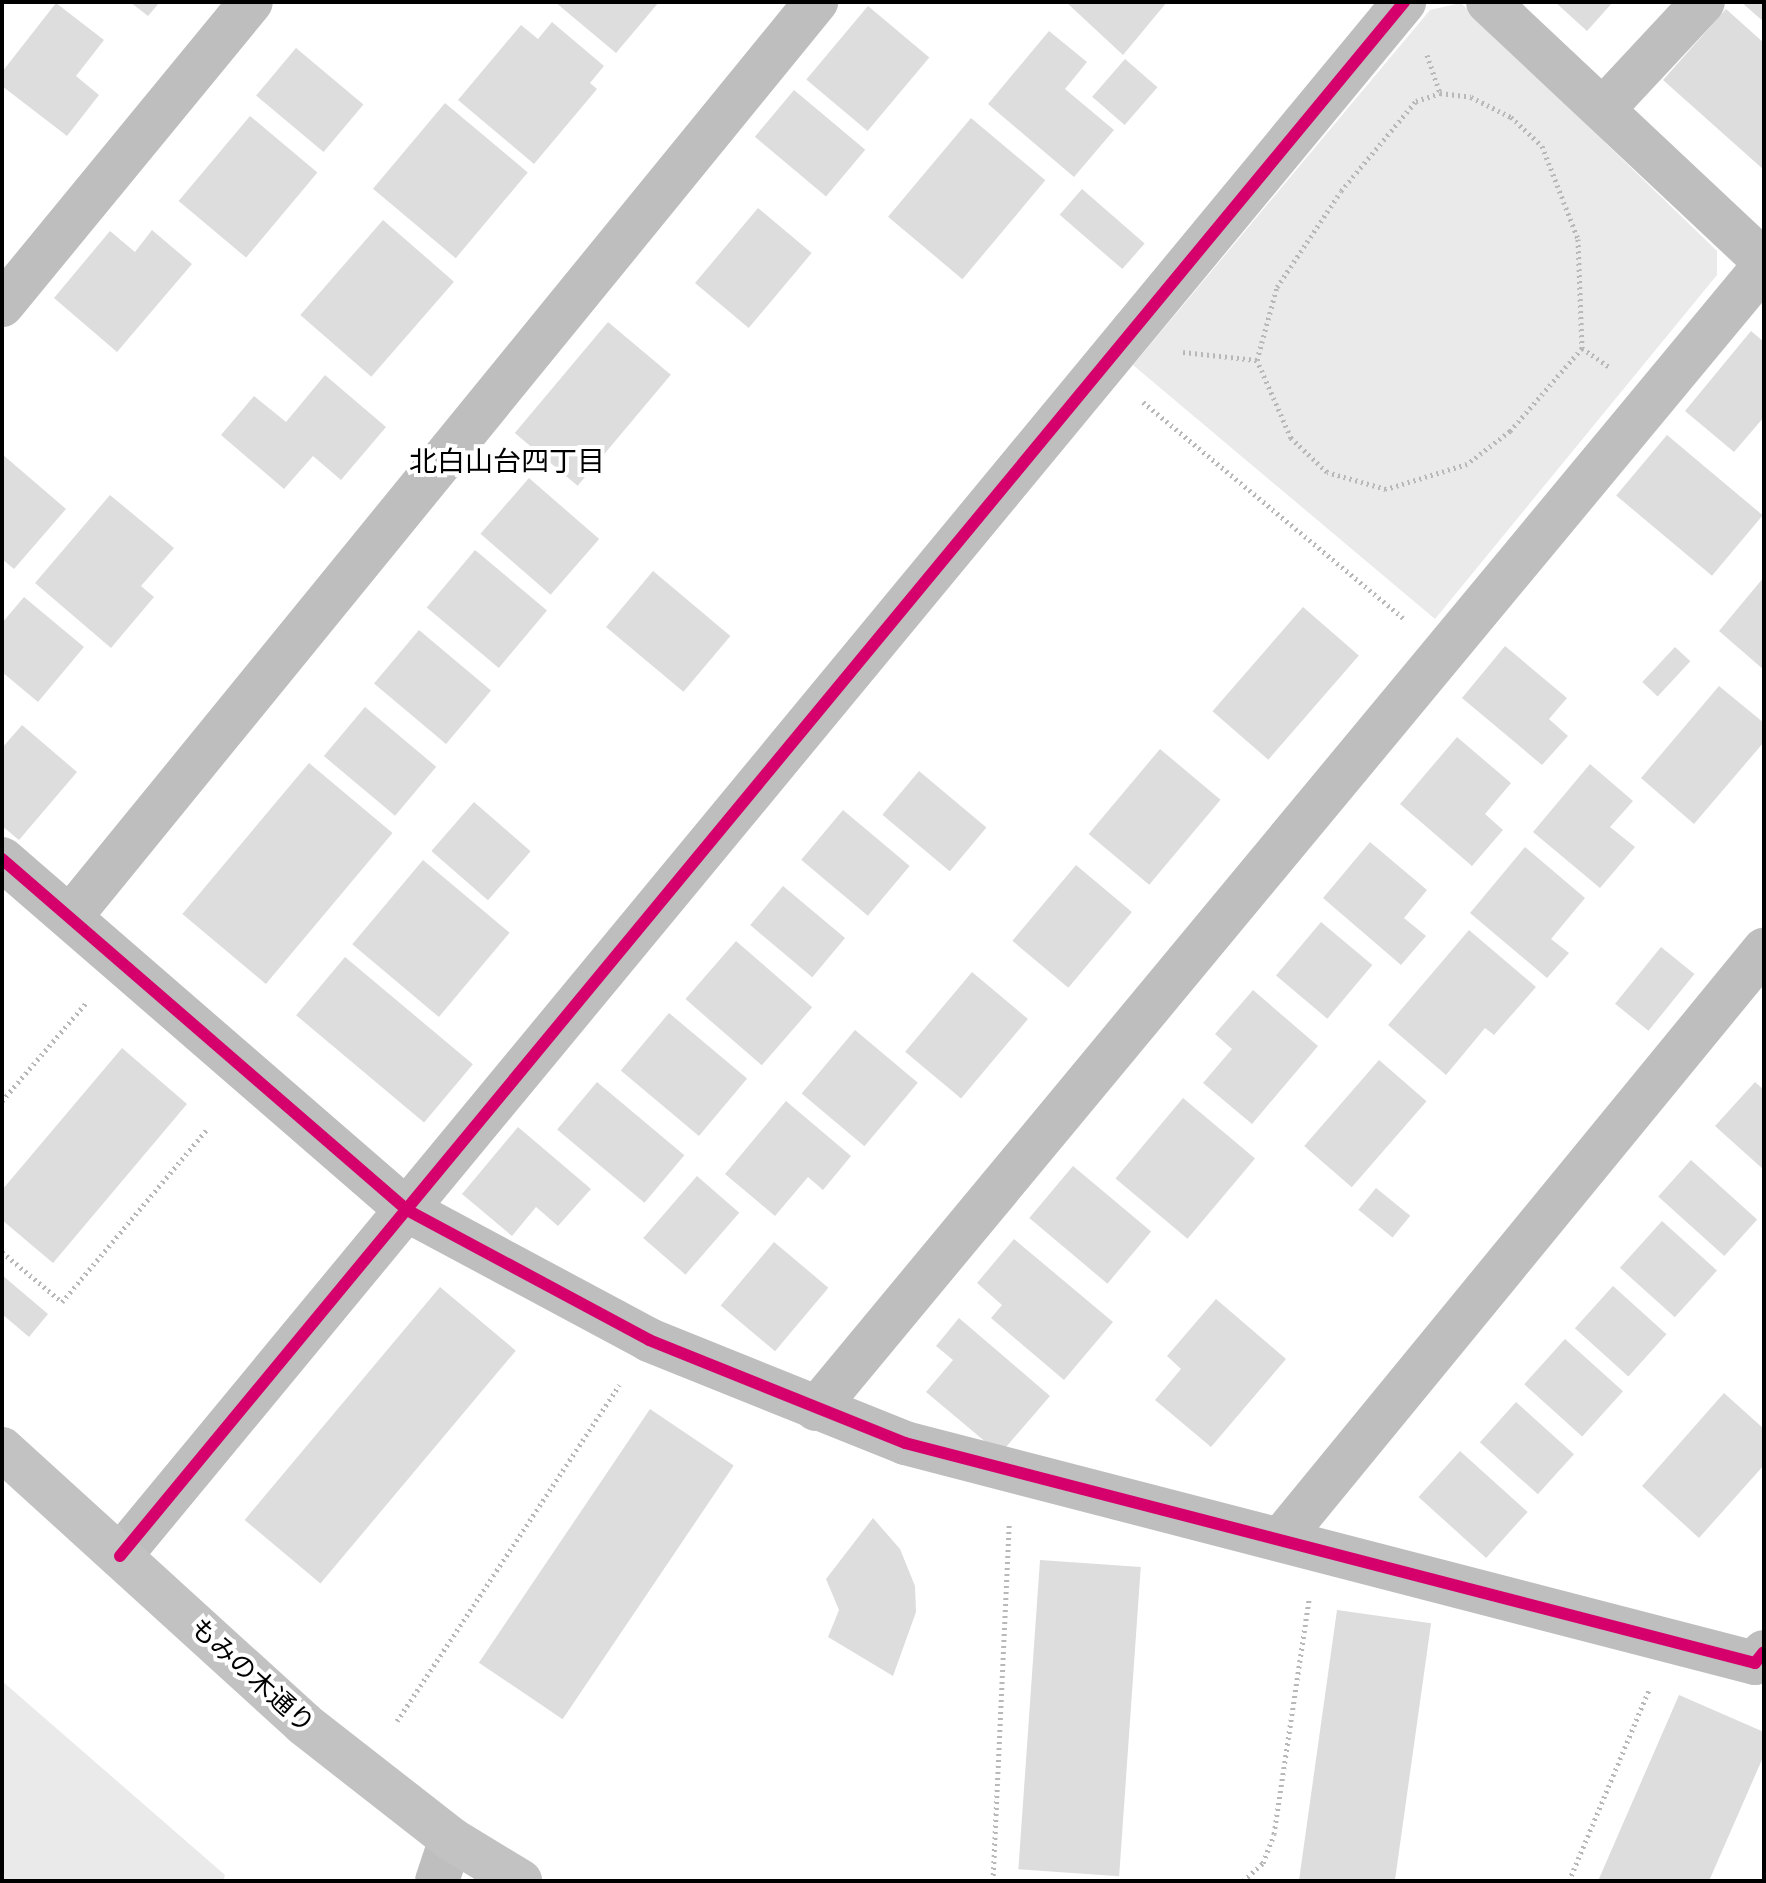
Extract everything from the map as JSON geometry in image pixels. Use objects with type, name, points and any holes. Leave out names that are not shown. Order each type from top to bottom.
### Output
[{"type":"street","points":[[2,305],[251,2]]},
{"type":"street","points":[[70,917],[816,2]]},
{"type":"street","points":[[120,1556],[1404,2]]},
{"type":"street","points":[[816,1409],[1764,264],[1606,106],[1488,2]]},
{"type":"street","points":[[1606,106],[1703,2]]},
{"type":"street","points":[[2,859],[407,1210],[649,1340],[905,1443],[1755,1663],[1764,1652]]},
{"type":"street","points":[[1299,1543],[1764,950]]},
{"type":"street","name":"もみの木通り","points":[[2,1449],[304,1724],[451,1839],[520,1881]]},
{"type":"street","points":[[437,1881],[451,1839]]},
{"type":"path","points":[[1440,93],[1471,97],[1511,117],[1542,146],[1578,239],[1582,348],[1510,431],[1467,464],[1386,489],[1327,472],[1291,438],[1257,360],[1277,287],[1341,191],[1416,101],[1440,93]]},
{"type":"path","points":[[1140,321],[1184,352],[1257,360]]},
{"type":"path","points":[[1102,368],[1444,651]]},
{"type":"path","points":[[2,1101],[122,962]]},
{"type":"path","points":[[2,1252],[62,1302],[207,1129]]},
{"type":"path","points":[[397,1721],[649,1340]]},
{"type":"path","points":[[993,1881],[1011,1470]]},
{"type":"path","points":[[1243,1881],[1263,1863],[1274,1834],[1299,1543]]},
{"type":"path","points":[[1569,1881],[1670,1640]]},
{"type":"shaded area","points":[[1461,3],[1717,251],[1717,275],[1435,619],[1133,365],[1430,10]]},
{"type":"shaded area","points":[[2,1681],[225,1875],[223,1881],[2,1881]]},
{"type":"building","points":[[130,2],[160,2],[148,16]]},
{"type":"building","points":[[555,2],[659,2],[616,53]]},
{"type":"building","points":[[1066,2],[1167,2],[1123,55]]},
{"type":"building","points":[[1555,2],[1613,2],[1587,31]]},
{"type":"building","points":[[1741,2],[1764,2],[1764,22]]},
{"type":"building","points":[[56,3],[104,40],[76,76],[99,95],[67,136],[2,86],[2,72]]},
{"type":"building","points":[[868,6],[929,57],[868,131],[806,80]]},
{"type":"building","points":[[1726,9],[1764,43],[1764,170],[1663,80]]},
{"type":"building","points":[[552,22],[604,66],[590,83],[597,89],[534,164],[458,100],[521,25],[538,39]]},
{"type":"building","points":[[1049,31],[1087,62],[1065,89],[1114,130],[1074,177],[988,104]]},
{"type":"building","points":[[296,48],[363,105],[324,152],[256,95]]},
{"type":"building","points":[[1125,59],[1157,87],[1125,125],[1092,97]]},
{"type":"building","points":[[794,90],[865,150],[826,197],[755,137]]},
{"type":"building","points":[[445,103],[528,172],[456,258],[373,189]]},
{"type":"building","points":[[250,116],[317,173],[246,258],[179,201]]},
{"type":"building","points":[[971,118],[1045,180],[962,279],[888,217]]},
{"type":"building","points":[[1082,189],[1145,243],[1122,269],[1060,215]]},
{"type":"building","points":[[758,208],[812,253],[749,328],[695,283]]},
{"type":"building","points":[[383,220],[454,282],[371,377],[300,315]]},
{"type":"building","points":[[152,230],[192,264],[117,352],[54,298],[110,231],[135,252]]},
{"type":"building","points":[[608,322],[671,375],[578,486],[515,433]]},
{"type":"building","points":[[1751,331],[1764,342],[1764,417],[1734,452],[1685,411]]},
{"type":"building","points":[[325,375],[386,427],[341,480],[313,456],[284,489],[221,435],[254,396],[286,422]]},
{"type":"building","points":[[1667,435],[1763,515],[1712,576],[1616,496]]},
{"type":"building","points":[[2,454],[66,509],[14,569],[2,559]]},
{"type":"building","points":[[529,478],[599,539],[551,595],[480,534]]},
{"type":"building","points":[[110,495],[174,548],[141,586],[154,597],[111,648],[35,583]]},
{"type":"building","points":[[475,550],[547,610],[499,668],[427,607]]},
{"type":"building","points":[[653,571],[730,636],[683,692],[606,627]]},
{"type":"building","points":[[1764,577],[1764,670],[1719,631]]},
{"type":"building","points":[[24,597],[84,647],[38,702],[2,672],[2,623]]},
{"type":"building","points":[[1303,607],[1359,656],[1268,760],[1212,711]]},
{"type":"building","points":[[419,630],[491,690],[446,744],[374,684]]},
{"type":"building","points":[[1505,646],[1567,698],[1549,719],[1568,736],[1542,765],[1462,698]]},
{"type":"building","points":[[1675,647],[1690,661],[1658,696],[1642,682]]},
{"type":"building","points":[[1719,686],[1764,723],[1764,742],[1694,824],[1641,778]]},
{"type":"building","points":[[365,707],[436,767],[395,816],[324,756]]},
{"type":"building","points":[[22,725],[77,772],[19,840],[2,826],[2,748]]},
{"type":"building","points":[[1457,737],[1511,783],[1485,814],[1503,830],[1472,866],[1400,804]]},
{"type":"building","points":[[1160,749],[1221,800],[1149,885],[1089,834]]},
{"type":"building","points":[[309,763],[392,833],[266,984],[182,914]]},
{"type":"building","points":[[1590,764],[1633,801],[1610,827],[1635,847],[1600,888],[1533,832]]},
{"type":"building","points":[[919,771],[986,828],[950,871],[882,815]]},
{"type":"building","points":[[474,802],[531,851],[488,900],[431,851]]},
{"type":"building","points":[[843,810],[910,866],[868,916],[801,860]]},
{"type":"building","points":[[1370,842],[1427,890],[1404,918],[1426,936],[1401,965],[1323,898]]},
{"type":"building","points":[[1525,847],[1585,898],[1551,939],[1569,953],[1547,978],[1470,913]]},
{"type":"building","points":[[423,860],[510,933],[439,1017],[352,944]]},
{"type":"building","points":[[1076,865],[1132,912],[1068,988],[1012,941]]},
{"type":"building","points":[[783,886],[845,938],[812,977],[750,925]]},
{"type":"building","points":[[1321,922],[1372,965],[1327,1019],[1276,976]]},
{"type":"building","points":[[1469,930],[1536,987],[1494,1035],[1485,1028],[1446,1075],[1388,1025]]},
{"type":"building","points":[[736,941],[812,1007],[762,1065],[685,999]]},
{"type":"building","points":[[1661,947],[1694,974],[1648,1031],[1615,1004]]},
{"type":"building","points":[[345,957],[473,1064],[424,1123],[296,1015]]},
{"type":"building","points":[[972,972],[1028,1019],[961,1099],[905,1052]]},
{"type":"building","points":[[1253,990],[1318,1046],[1252,1124],[1203,1083],[1232,1049],[1215,1034]]},
{"type":"building","points":[[669,1013],[747,1079],[699,1136],[621,1070]]},
{"type":"building","points":[[855,1030],[918,1083],[864,1146],[802,1094]]},
{"type":"building","points":[[122,1048],[187,1104],[53,1263],[2,1220],[2,1190]]},
{"type":"building","points":[[1379,1060],[1427,1101],[1352,1187],[1304,1146]]},
{"type":"building","points":[[597,1082],[684,1155],[644,1203],[557,1129]]},
{"type":"building","points":[[1755,1082],[1764,1090],[1764,1170],[1715,1126]]},
{"type":"building","points":[[1183,1098],[1255,1158],[1188,1239],[1116,1178]]},
{"type":"building","points":[[786,1101],[851,1156],[823,1190],[808,1177],[775,1216],[725,1174]]},
{"type":"building","points":[[518,1127],[591,1189],[558,1226],[536,1207],[512,1236],[462,1194]]},
{"type":"building","points":[[1691,1160],[1757,1220],[1724,1256],[1658,1196]]},
{"type":"building","points":[[1073,1166],[1151,1232],[1107,1284],[1029,1218]]},
{"type":"building","points":[[697,1176],[739,1213],[685,1275],[643,1238]]},
{"type":"building","points":[[1376,1188],[1410,1216],[1393,1237],[1358,1210]]},
{"type":"building","points":[[1662,1221],[1717,1271],[1675,1317],[1620,1268]]},
{"type":"building","points":[[1014,1239],[1113,1322],[1064,1380],[991,1318],[1002,1305],[977,1283]]},
{"type":"building","points":[[774,1242],[828,1288],[775,1351],[721,1306]]},
{"type":"building","points":[[2,1275],[48,1314],[29,1337],[2,1314]]},
{"type":"building","points":[[1613,1286],[1667,1334],[1628,1377],[1575,1328]]},
{"type":"building","points":[[440,1287],[516,1351],[320,1584],[245,1520]]},
{"type":"building","points":[[1216,1299],[1286,1359],[1211,1447],[1155,1400],[1181,1369],[1167,1356]]},
{"type":"building","points":[[959,1318],[1050,1396],[1000,1454],[926,1392],[953,1360],[936,1346]]},
{"type":"building","points":[[1565,1339],[1623,1391],[1582,1437],[1524,1384]]},
{"type":"building","points":[[1724,1393],[1764,1429],[1764,1465],[1699,1538],[1642,1486]]},
{"type":"building","points":[[1516,1402],[1574,1454],[1538,1494],[1480,1442]]},
{"type":"building","points":[[650,1409],[734,1465],[563,1719],[479,1663]]},
{"type":"building","points":[[1460,1451],[1528,1512],[1486,1558],[1419,1497]]},
{"type":"building","points":[[873,1518],[900,1549],[915,1586],[916,1612],[893,1676],[828,1637],[839,1610],[826,1579]]},
{"type":"building","points":[[1040,1560],[1141,1567],[1119,1876],[1018,1869]]},
{"type":"building","points":[[1337,1610],[1431,1623],[1395,1881],[1299,1881]]},
{"type":"building","points":[[1679,1695],[1764,1732],[1764,1755],[1709,1881],[1598,1881]]},
{"type":"cycle path","points":[[120,1556],[1404,2]]},
{"type":"cycle path","points":[[2,859],[407,1210],[649,1340],[905,1443],[1755,1663],[1764,1652]]},
{"type":"district","name":"北白山台四丁目","points":[[507,462]]}]
